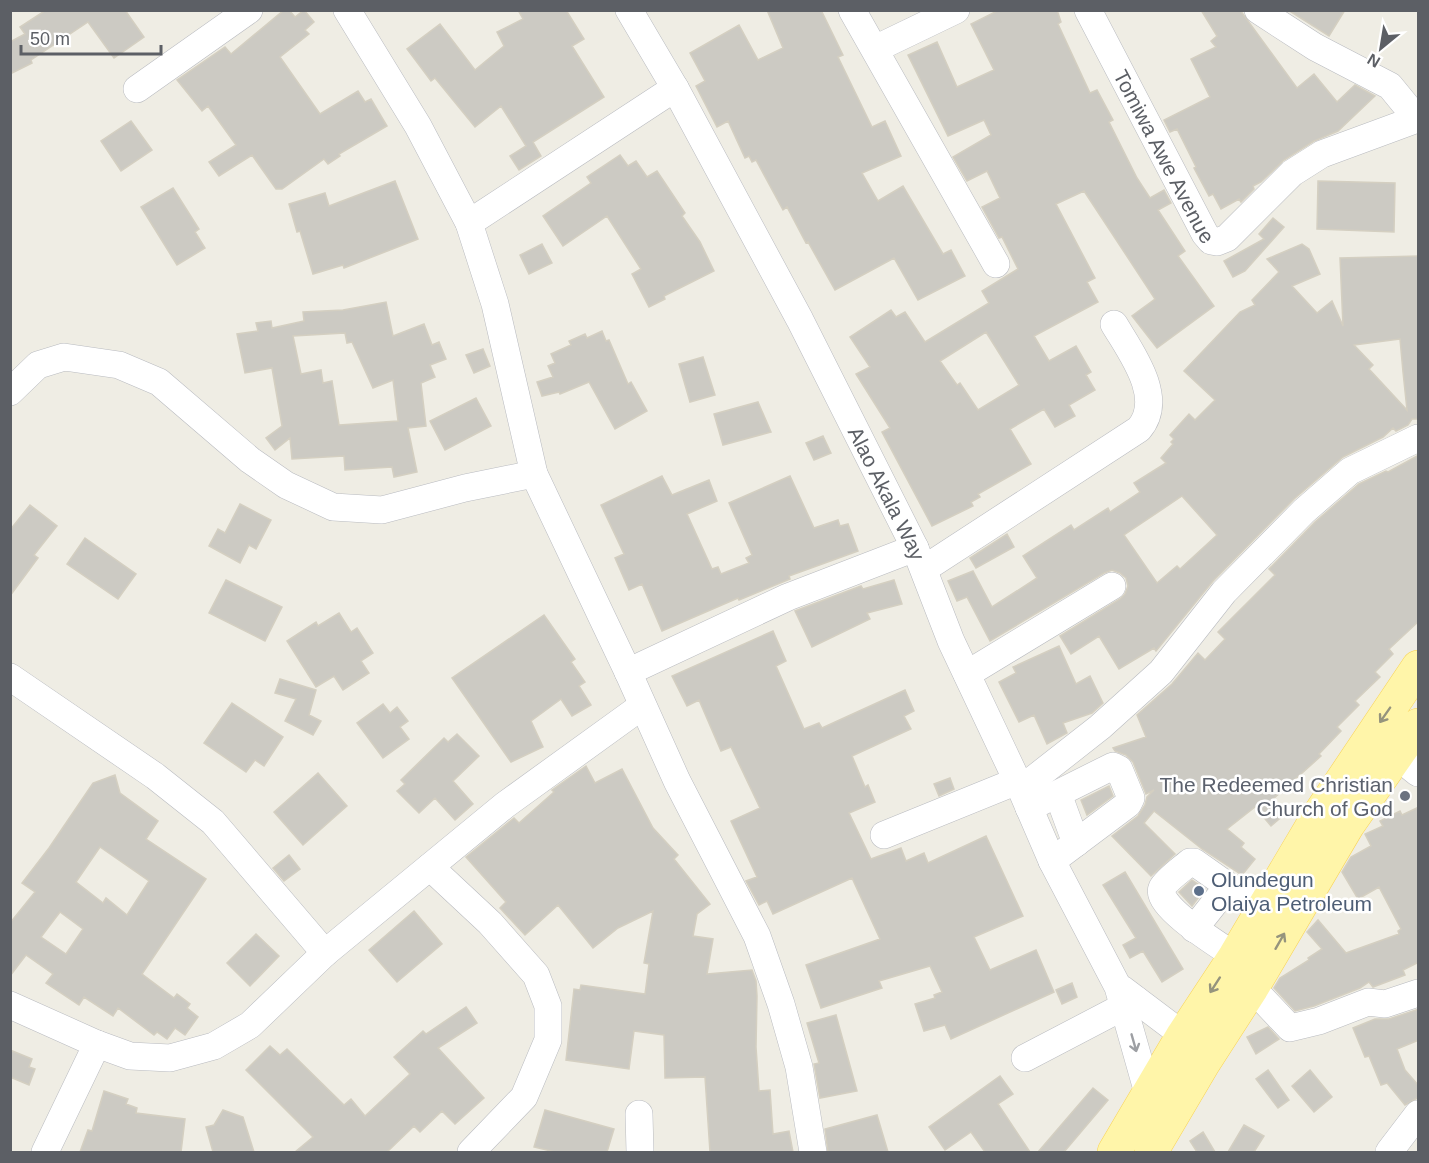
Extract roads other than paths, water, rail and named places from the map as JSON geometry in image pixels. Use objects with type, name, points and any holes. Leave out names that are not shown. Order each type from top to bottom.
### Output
[{"type":"main road","points":[[1114,1152],[1183,1035],[1235,956],[1352,763],[1419,667]]},
{"type":"main road","points":[[1159,1139],[1203,1064],[1252,988],[1348,825],[1412,767],[1419,725]]},
{"type":"street","points":[[137,89],[249,10]]},
{"type":"street","points":[[347,10],[418,126],[469,223],[495,304],[534,474],[677,781],[757,936],[782,1004],[799,1067],[813,1152]]},
{"type":"street","name":"Alao Akala Way","points":[[629,10],[675,88],[800,320],[920,559],[951,641],[1023,793],[1052,861],[1126,998],[1159,1139]]},
{"type":"street","points":[[852,10],[996,264]]},
{"type":"street","points":[[875,49],[956,10]]},
{"type":"street","name":"Tomiwa Awe Avenue","points":[[1088,10],[1205,234],[1211,241],[1217,242],[1227,238],[1293,173],[1322,154],[1418,118]]},
{"type":"street","points":[[1258,10],[1315,47],[1390,86],[1418,118]]},
{"type":"street","points":[[469,223],[675,88]]},
{"type":"street","points":[[628,672],[788,597],[920,559],[1139,429],[1146,422],[1149,399],[1144,376],[1114,324]]},
{"type":"street","points":[[10,392],[38,366],[64,357],[119,365],[159,382],[250,460],[286,484],[333,507],[382,510],[465,488],[534,474]]},
{"type":"street","points":[[1023,793],[1100,728],[1161,672],[1224,592],[1304,511],[1350,471],[1419,438]]},
{"type":"street","points":[[967,674],[1113,586]]},
{"type":"street","points":[[10,677],[155,776],[213,822],[325,953]]},
{"type":"street","points":[[10,1005],[97,1044],[130,1056],[170,1058],[214,1046],[250,1025],[325,953],[505,805],[642,706]]},
{"type":"street","points":[[884,835],[1023,793],[1058,794],[1113,766],[1119,769],[1131,798],[1128,804],[1052,861]]},
{"type":"street","points":[[1058,794],[1076,843]]},
{"type":"street","points":[[1235,956],[1194,929],[1165,900],[1161,894],[1162,887],[1190,862],[1194,862],[1228,886],[1266,902]]},
{"type":"street","points":[[430,867],[490,923],[536,975],[548,1006],[548,1040],[524,1097],[471,1152]]},
{"type":"street","points":[[1194,929],[1228,886]]},
{"type":"street","points":[[1252,988],[1290,1028],[1319,1021],[1368,1002],[1385,1004],[1419,993]]},
{"type":"street","points":[[1025,1058],[1126,998]]},
{"type":"street","name":"Alao Akala Way","points":[[1126,998],[1183,1035],[1203,1064]]},
{"type":"street","points":[[45,1152],[97,1044]]},
{"type":"street","points":[[639,1114],[640,1152]]},
{"type":"street","points":[[1389,1152],[1419,1114]]},
{"type":"place","name":"The Redeemed Christian Church of God","points":[[1405,796]]},
{"type":"place","name":"Olundegun Olaiya Petroleum","points":[[1199,891]]}]
